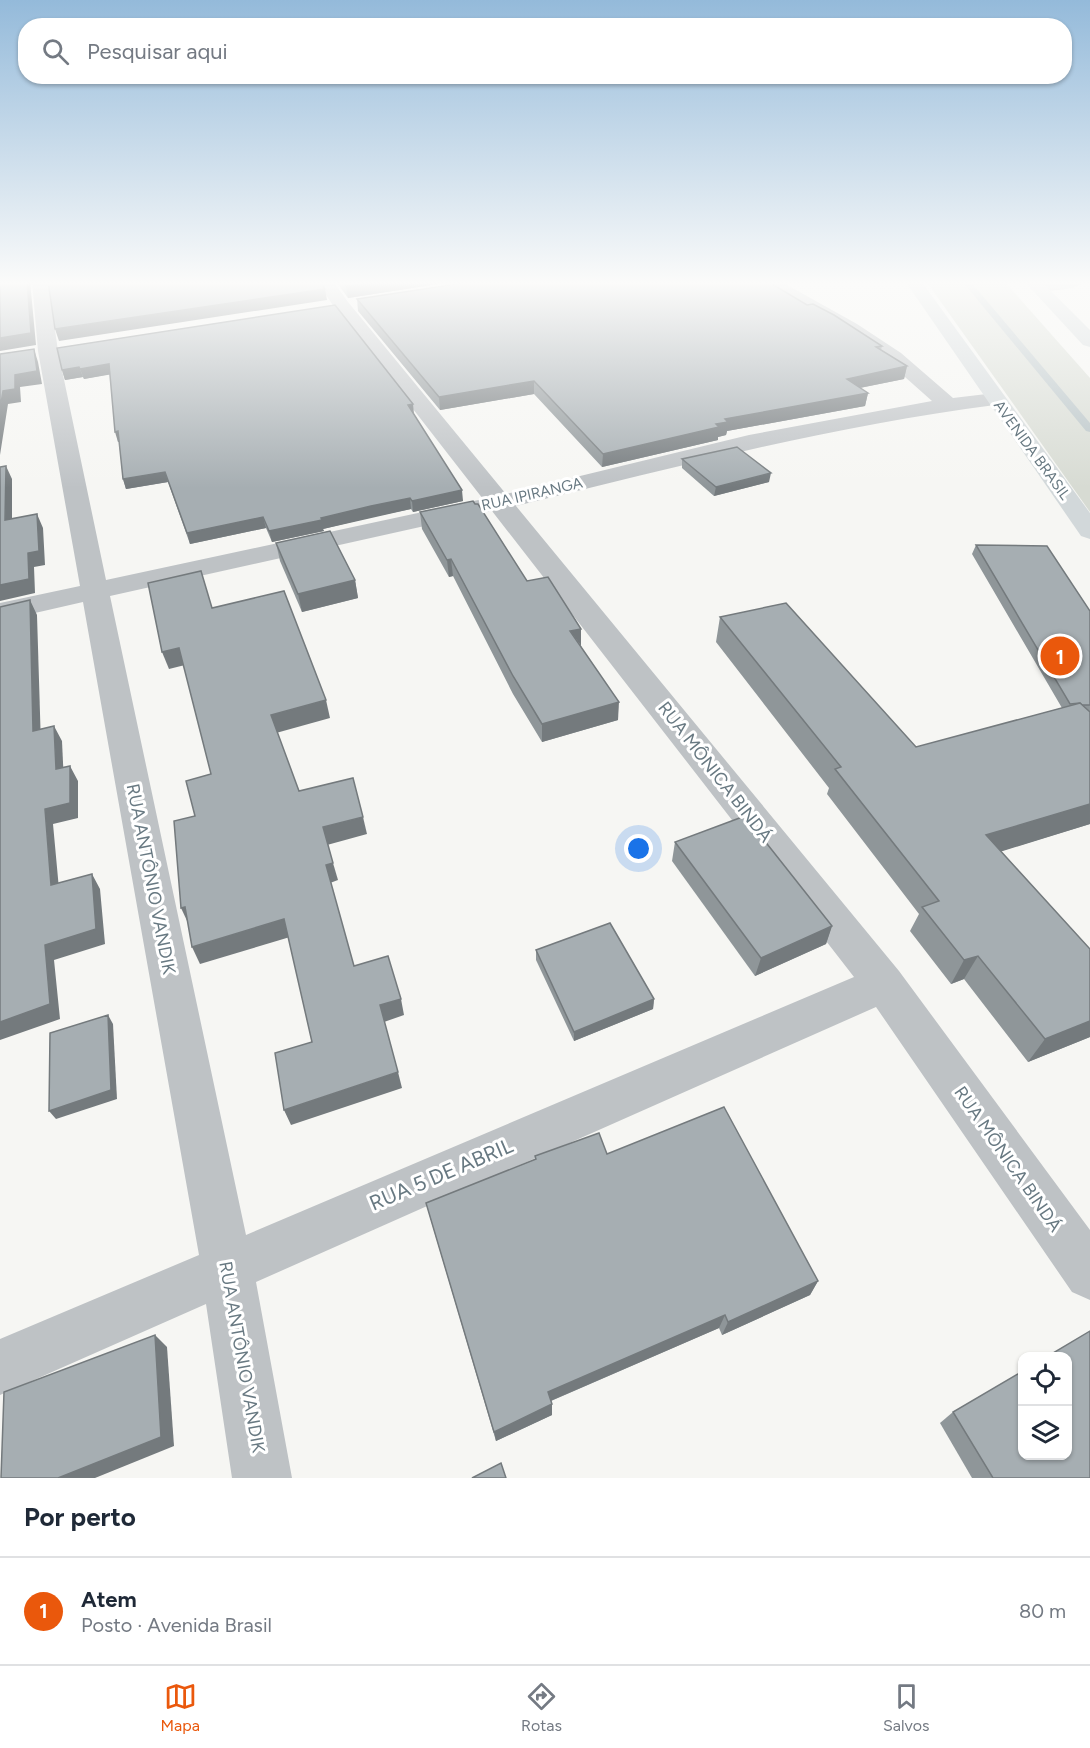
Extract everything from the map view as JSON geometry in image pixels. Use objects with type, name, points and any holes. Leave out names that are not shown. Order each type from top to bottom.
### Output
[{"type":"highway","name":"AVENIDA BRASIL","points":[[961,350],[1090,531]]},
{"type":"street","name":"RUA ANTÔNIO VANDIK","points":[[46,350],[227,1267],[262,1478]]},
{"type":"street","name":"RUA MÔNICA BINDÁ","points":[[379,350],[884,984],[1090,1274]]},
{"type":"street","points":[[884,350],[948,404]]},
{"type":"street","name":"RUA IPIRANGA","points":[[0,612],[500,502],[791,434],[948,404],[995,399]]},
{"type":"street","name":"RUA 5 DE ABRIL","points":[[0,1367],[884,984]]},
{"type":"shaded area","points":[[975,350],[1065,350],[1090,378],[1090,512]]},
{"type":"building","points":[[34,350],[37,371],[15,375],[15,389],[3,391],[0,409],[0,354]]},
{"type":"building","points":[[57,350],[370,350],[413,404],[408,405],[462,490],[412,501],[410,498],[371,506],[321,518],[322,520],[269,531],[263,517],[187,533],[165,472],[123,479],[118,431],[115,432],[109,364],[62,370]]},
{"type":"building","points":[[400,350],[881,350],[907,366],[847,379],[868,393],[725,419],[728,422],[716,424],[719,427],[603,454],[534,381],[439,397]]},
{"type":"building","points":[[737,447],[771,473],[716,487],[682,459]]},
{"type":"building","points":[[6,466],[5,520],[37,514],[39,551],[28,553],[29,579],[0,585],[0,467]]},
{"type":"building","points":[[473,501],[478,504],[527,581],[548,577],[581,629],[570,631],[619,702],[542,724],[513,676],[451,559],[447,560],[420,512]]},
{"type":"building","points":[[330,531],[355,580],[298,594],[276,543]]},
{"type":"building","points":[[976,545],[1047,546],[1090,611],[1090,705],[1070,704]]},
{"type":"building","points":[[201,571],[212,608],[284,591],[326,700],[271,715],[299,791],[353,778],[363,817],[323,827],[333,863],[326,865],[354,966],[388,956],[401,999],[380,1005],[398,1072],[284,1110],[275,1053],[312,1042],[284,919],[192,947],[185,907],[181,908],[174,821],[195,816],[186,781],[211,774],[179,648],[162,652],[148,583]]},
{"type":"building","points":[[30,600],[33,731],[54,726],[56,769],[70,766],[70,803],[45,809],[51,885],[92,874],[96,929],[45,945],[50,1004],[0,1022],[0,607]]},
{"type":"building","points":[[786,603],[916,747],[1080,703],[1090,712],[1090,804],[986,835],[1090,949],[1090,1021],[1045,1039],[978,956],[964,960],[922,907],[939,901],[835,769],[841,767],[720,617]]},
{"type":"building","points":[[745,816],[832,926],[761,958],[675,842]]},
{"type":"building","points":[[610,923],[654,999],[574,1032],[536,950]]},
{"type":"building","points":[[108,1015],[111,1090],[49,1111],[50,1033]]},
{"type":"building","points":[[724,1107],[818,1281],[728,1322],[725,1315],[548,1392],[552,1404],[494,1432],[426,1203],[536,1159],[535,1156],[599,1133],[607,1154]]},
{"type":"building","points":[[1090,1331],[1090,1478],[993,1478],[953,1412],[1018,1374],[1018,1460],[1072,1460],[1072,1352],[1055,1352]]},
{"type":"building","points":[[155,1335],[161,1437],[58,1478],[1,1478],[4,1392]]},
{"type":"building","points":[[501,1463],[506,1478],[472,1478]]},
{"type":"waterway","points":[[1024,350],[1090,429]]},
{"type":"place","name":"Atem","points":[[1060,656]]}]
